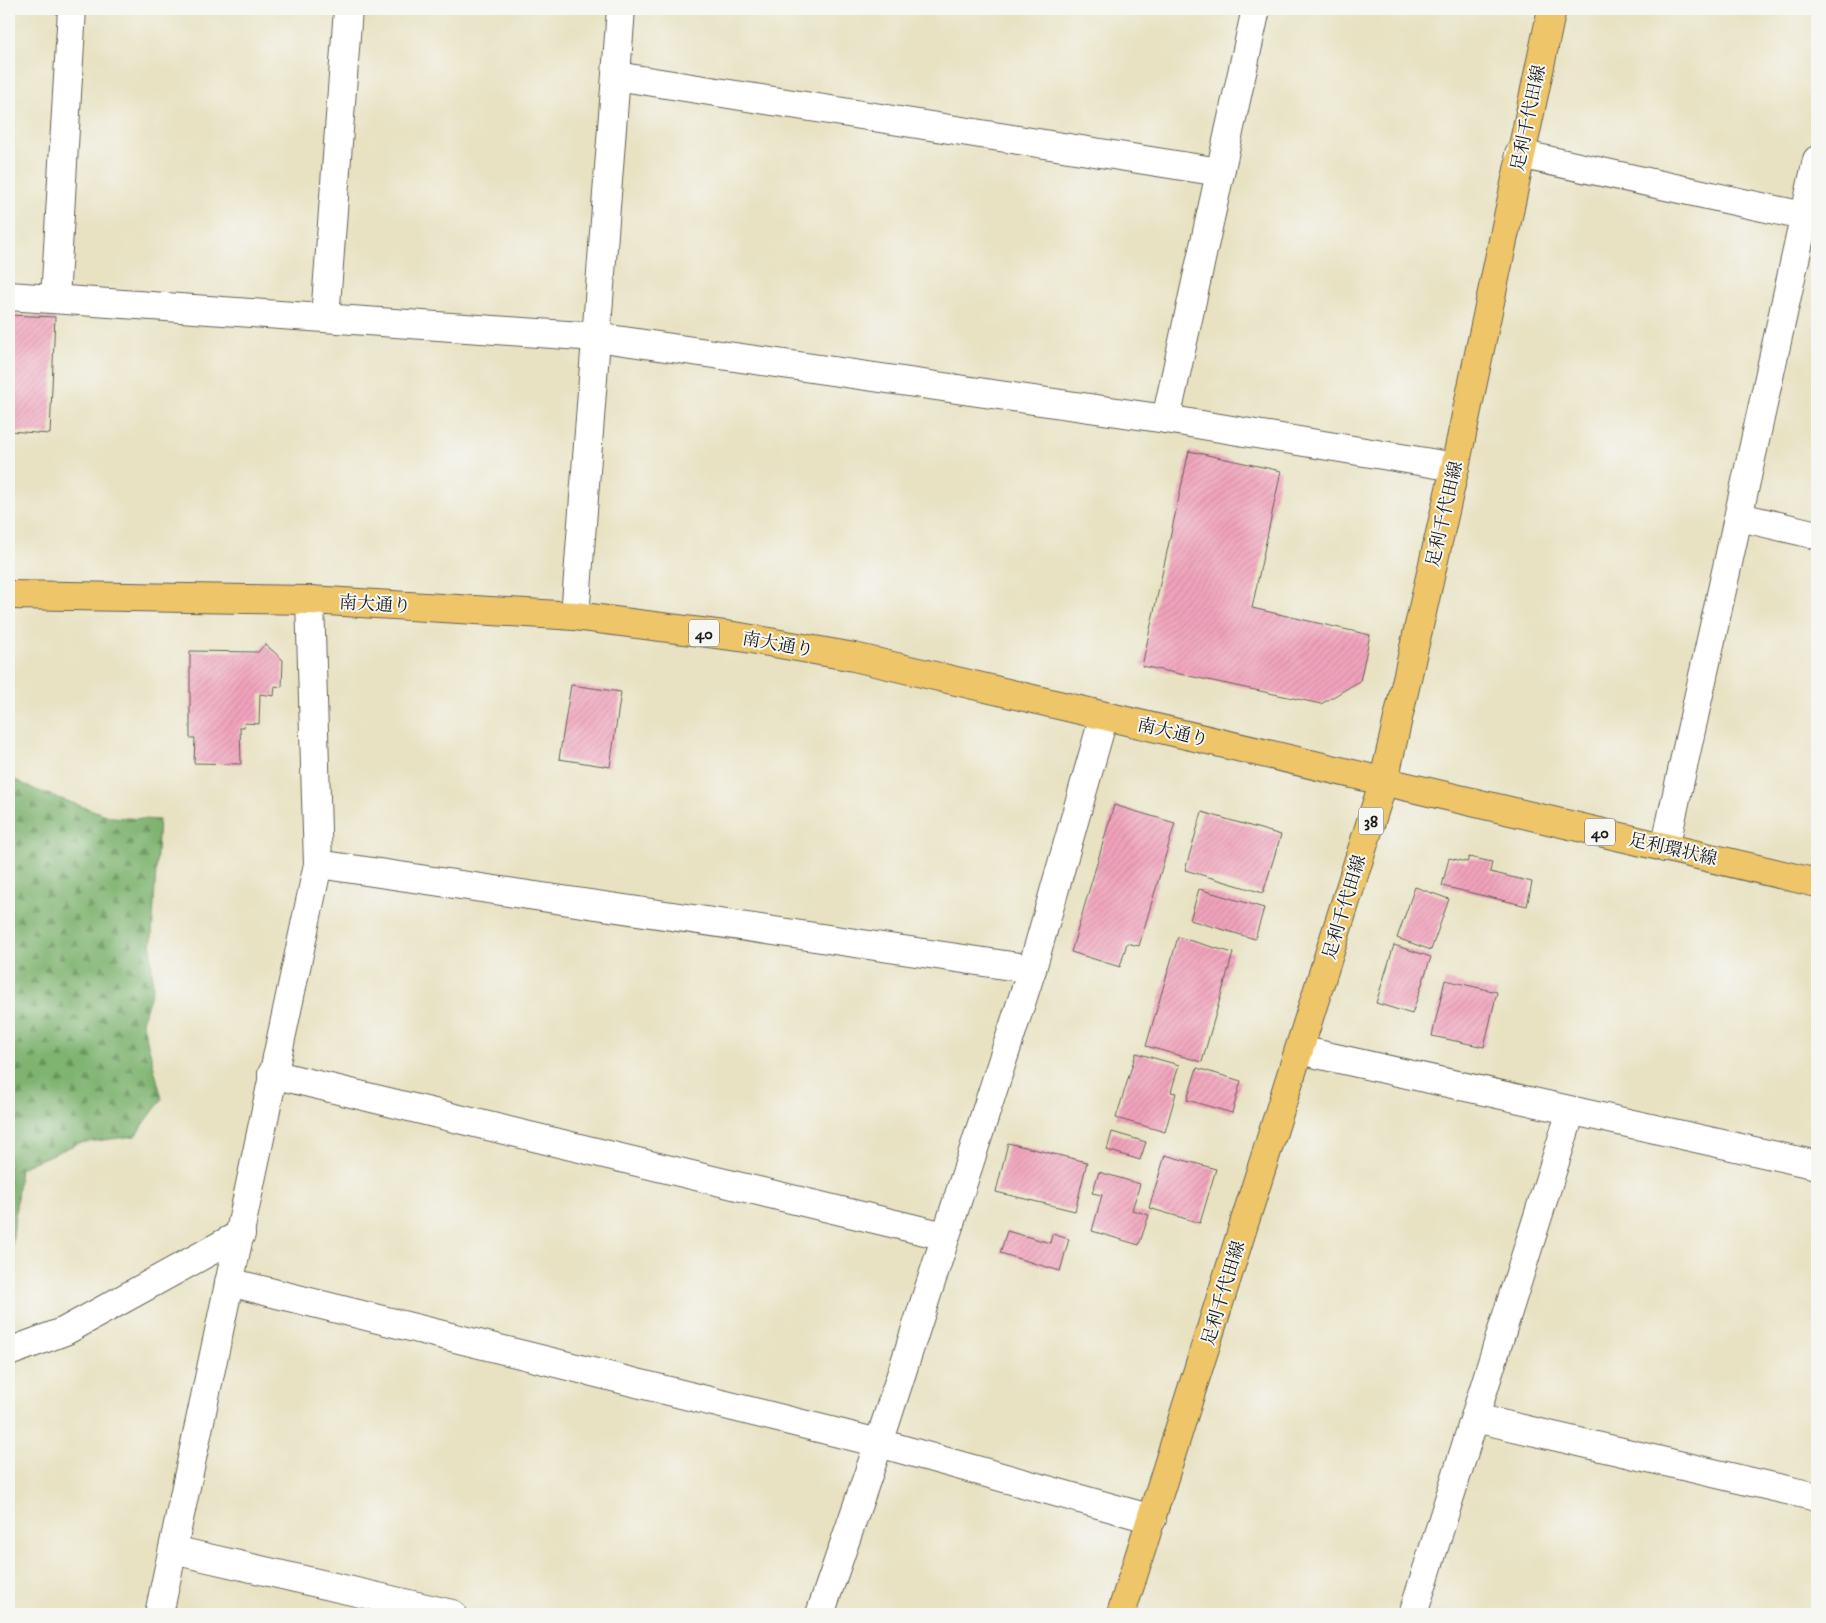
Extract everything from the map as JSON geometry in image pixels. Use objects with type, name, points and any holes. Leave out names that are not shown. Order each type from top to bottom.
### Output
[{"type":"main road","name":"足利千代田線","points":[[1121,1614],[1384,780],[1455,467],[1519,154],[1552,9]]},
{"type":"main road","name":"南大通り","points":[[9,595],[310,600],[575,616],[740,637],[854,657],[1384,780]]},
{"type":"main road","name":"足利環状線","points":[[1384,780],[1817,883]]},
{"type":"street","points":[[55,299],[72,9]]},
{"type":"street","points":[[325,318],[348,9]]},
{"type":"street","points":[[575,616],[621,9]]},
{"type":"street","points":[[1166,419],[1256,9]]},
{"type":"street","points":[[616,76],[1220,172]]},
{"type":"street","points":[[1519,154],[1811,217]]},
{"type":"street","points":[[1665,848],[1740,517],[1811,217],[1817,160]]},
{"type":"street","points":[[9,296],[596,337],[1166,419],[1455,467]]},
{"type":"street","points":[[1740,517],[1817,535]]},
{"type":"street","points":[[159,1614],[318,864],[310,600]]},
{"type":"street","points":[[820,1614],[879,1443],[1032,969],[1104,716]]},
{"type":"street","points":[[318,864],[1032,969]]},
{"type":"street","points":[[1299,1050],[1817,1165]]},
{"type":"street","points":[[272,1074],[945,1236]]},
{"type":"street","points":[[1413,1614],[1571,1111]]},
{"type":"street","points":[[9,1352],[65,1332],[241,1234]]},
{"type":"street","points":[[229,1282],[879,1443],[1152,1519]]},
{"type":"street","points":[[1474,1418],[1817,1497]]},
{"type":"street","points":[[174,1550],[452,1614]]},
{"type":"green space","points":[[9,777],[36,790],[112,817],[159,820],[151,953],[153,988],[142,1021],[162,1099],[135,1136],[79,1143],[20,1168],[9,1276]]},
{"type":"building","points":[[9,315],[55,317],[50,434],[9,431]]},
{"type":"building","points":[[1189,451],[1281,471],[1252,608],[1370,635],[1360,681],[1321,704],[1142,666]]},
{"type":"building","points":[[265,644],[283,660],[282,687],[275,686],[274,696],[260,694],[259,724],[245,723],[244,727],[240,727],[241,764],[194,763],[195,738],[190,738],[190,651],[258,652]]},
{"type":"building","points":[[571,685],[621,692],[610,767],[559,759]]},
{"type":"building","points":[[1114,805],[1175,823],[1139,946],[1127,943],[1120,967],[1071,952]]},
{"type":"building","points":[[1202,812],[1281,835],[1263,893],[1185,870]]},
{"type":"building","points":[[1469,857],[1492,862],[1490,872],[1532,882],[1527,906],[1442,886],[1449,858],[1467,862]]},
{"type":"building","points":[[1415,887],[1449,899],[1431,950],[1397,938]]},
{"type":"building","points":[[1199,889],[1264,908],[1255,939],[1190,920]]},
{"type":"building","points":[[1178,937],[1233,953],[1202,1062],[1146,1046]]},
{"type":"building","points":[[1394,945],[1431,957],[1412,1014],[1376,1003]]},
{"type":"building","points":[[1445,980],[1497,992],[1484,1047],[1432,1036]]},
{"type":"building","points":[[1136,1053],[1179,1065],[1171,1092],[1176,1093],[1165,1132],[1116,1118]]},
{"type":"building","points":[[1197,1068],[1241,1081],[1232,1113],[1187,1100]]},
{"type":"building","points":[[1112,1132],[1146,1142],[1140,1160],[1107,1150]]},
{"type":"building","points":[[1008,1143],[1087,1162],[1075,1211],[996,1192]]},
{"type":"building","points":[[1165,1155],[1216,1169],[1200,1223],[1149,1208]]},
{"type":"building","points":[[1099,1172],[1140,1184],[1132,1210],[1149,1215],[1139,1245],[1092,1231],[1102,1195],[1092,1193]]},
{"type":"building","points":[[1007,1231],[1050,1243],[1052,1234],[1069,1239],[1060,1271],[1000,1253]]}]
